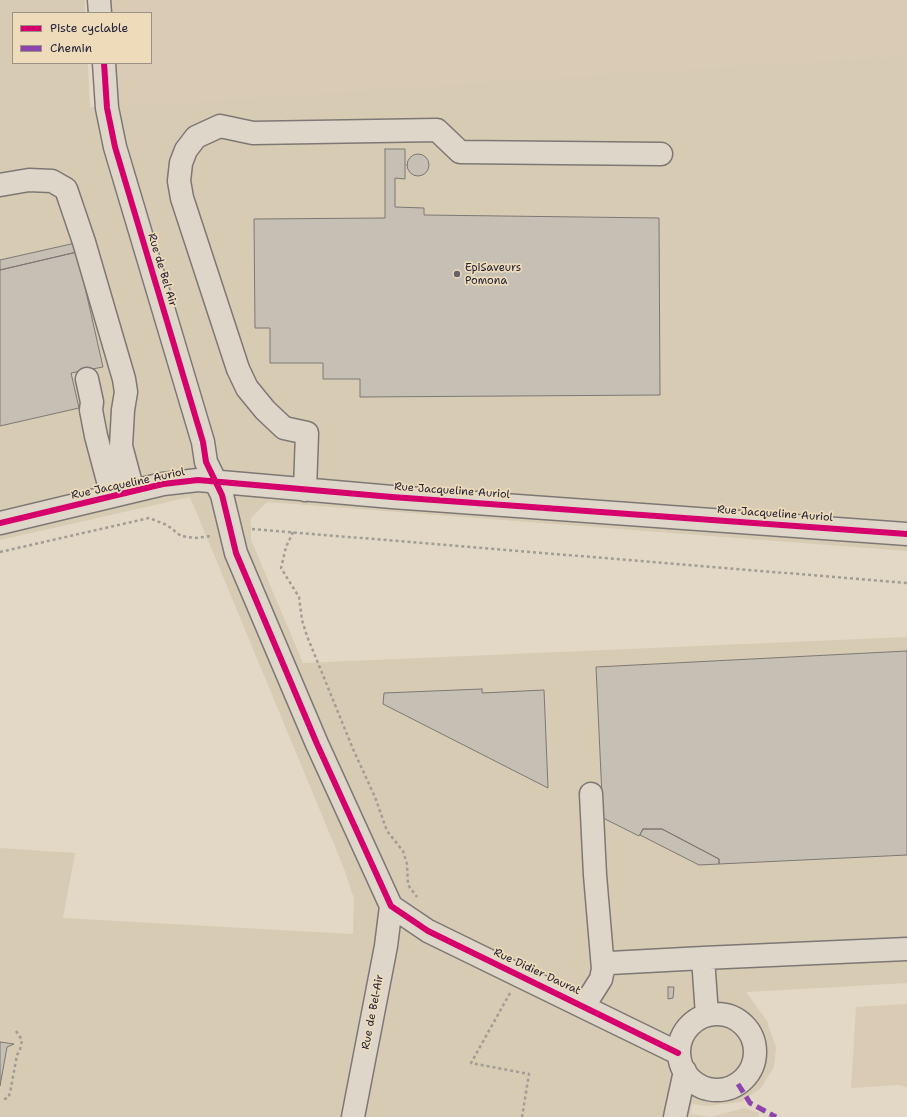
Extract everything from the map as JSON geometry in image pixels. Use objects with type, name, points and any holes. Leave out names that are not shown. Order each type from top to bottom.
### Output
[{"type":"street","points":[[99,0],[100,12]]},
{"type":"street","name":"Rue de Bel Air","points":[[104,64],[107,108],[115,147],[203,442],[206,462],[222,495],[229,530],[246,577],[317,744],[391,906]]},
{"type":"street","points":[[305,490],[306,433],[284,428],[264,410],[247,388],[238,369],[182,198],[178,180],[181,163],[186,150],[196,137],[220,126],[253,133],[437,130],[460,152],[661,154]]},
{"type":"street","points":[[0,185],[29,180],[52,181],[66,189],[84,242],[124,379],[126,392],[122,410],[121,446],[133,491]]},
{"type":"street","points":[[87,379],[92,402],[91,410],[96,436],[112,496]]},
{"type":"street","name":"Rue Jacqueline Auriol","points":[[0,523],[133,491],[183,481],[214,480],[305,490],[907,534]]},
{"type":"street","points":[[584,1006],[601,980],[604,969],[595,875],[591,794]]},
{"type":"street","name":"Rue Didier Daurat","points":[[391,906],[428,932],[584,1006],[681,1062]]},
{"type":"street","name":"Rue de Bel-Air","points":[[353,1117],[386,946],[391,906]]},
{"type":"street","points":[[604,969],[610,964],[616,963],[907,949]]},
{"type":"street","points":[[703,958],[707,1015]]},
{"type":"street","name":"Rue Didier Daurat","points":[[724,1014],[737,1019],[747,1028],[752,1036],[755,1049],[754,1062],[748,1074],[738,1084],[725,1089],[716,1090],[703,1088],[691,1081],[681,1062],[682,1034],[690,1024],[701,1016],[707,1015],[724,1014]]},
{"type":"street","points":[[674,1117],[681,1062]]},
{"type":"path","points":[[0,552],[149,518],[167,525],[181,536],[195,538],[213,536],[229,530],[242,528],[907,583]]},
{"type":"path","points":[[293,532],[286,547],[281,568],[299,597],[304,628],[353,749],[376,797],[387,831],[404,851],[407,864],[408,885],[422,903]]},
{"type":"path","points":[[519,975],[502,1010],[471,1063],[529,1074],[522,1117]]},
{"type":"path","points":[[4,1099],[8,1098],[10,1093],[17,1055],[20,1050],[22,1040],[16,1031]]},
{"type":"shaded area","points":[[0,0],[85,0],[85,12],[12,12],[12,64],[88,64],[90,107],[907,55],[907,551],[267,502],[251,518],[251,540],[303,663],[907,637],[907,983],[746,992],[767,1021],[776,1048],[774,1067],[761,1088],[741,1102],[707,1106],[692,1104],[690,1117],[0,1117],[0,848],[75,853],[63,918],[353,934],[354,899],[343,866],[190,497],[0,540]]},
{"type":"shaded area","points":[[99,0],[907,0],[907,55],[107,108],[104,64],[152,64],[152,12],[100,12]]},
{"type":"shaded area","points":[[907,1004],[907,1087],[898,1085],[851,1088],[856,1007]]},
{"type":"shaded area","points":[[744,1108],[759,1113],[759,1117],[711,1117]]},
{"type":"shaded area","points":[[691,1114],[711,1117],[690,1117]]},
{"type":"building","name":"EpiSaveurs Pomona","points":[[385,149],[405,149],[405,179],[395,178],[395,207],[424,208],[424,215],[659,218],[660,395],[360,397],[360,379],[323,379],[323,363],[270,363],[270,328],[255,328],[254,219],[385,218]]},
{"type":"building","points":[[418,154],[426,157],[429,165],[426,173],[418,176],[410,173],[407,165],[410,157]]},
{"type":"building","points":[[80,242],[77,252],[0,270],[0,260]]},
{"type":"building","points":[[77,252],[103,367],[71,373],[79,408],[0,426],[0,270]]},
{"type":"building","points":[[907,651],[907,855],[719,864],[719,859],[662,829],[643,829],[639,836],[603,818],[596,667]]},
{"type":"building","points":[[482,689],[482,693],[544,690],[548,788],[383,704],[384,693]]},
{"type":"building","points":[[643,829],[662,829],[719,859],[719,864],[699,865],[640,835]]},
{"type":"building","points":[[668,987],[674,987],[673,998],[668,999]]},
{"type":"building","points":[[0,1042],[14,1044],[7,1047],[0,1086]]},
{"type":"marked path","points":[[738,1084],[750,1103],[776,1117]]},
{"type":"cycle path","points":[[104,64],[107,108],[115,147],[203,442],[206,462],[222,495],[236,553],[317,744],[391,906],[428,931],[678,1053]]},
{"type":"cycle path","points":[[0,523],[163,484],[198,480],[392,497],[907,534]]},
{"type":"place","name":"EpiSaveurs Pomona","points":[[457,274]]}]
